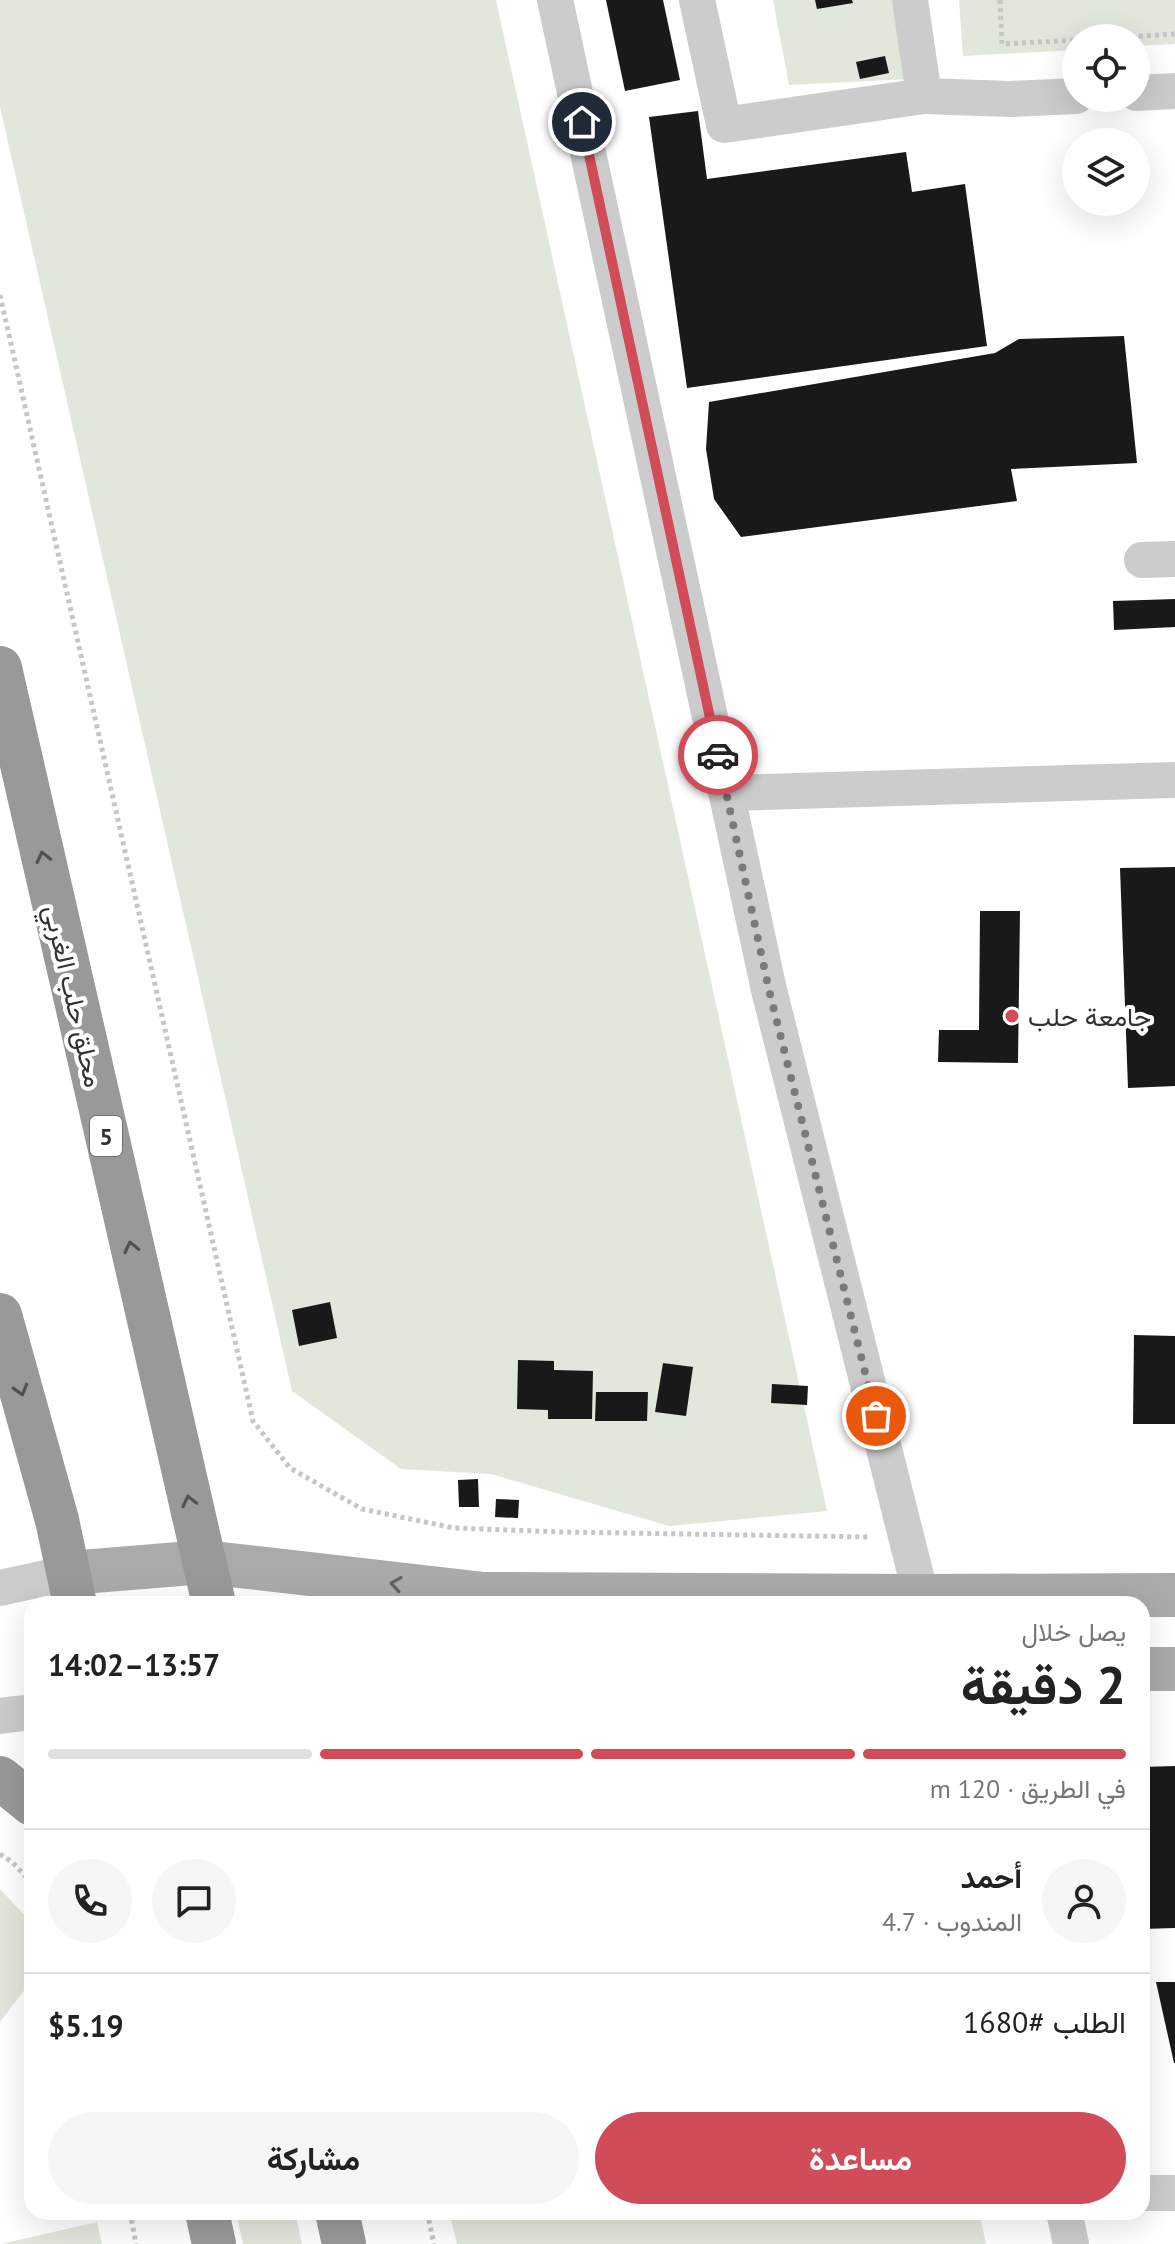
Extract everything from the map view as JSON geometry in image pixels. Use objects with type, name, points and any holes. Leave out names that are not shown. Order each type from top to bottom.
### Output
[{"type":"highway","name":"محلق حلب الغربي","points":[[0,668],[212,1596]]},
{"type":"highway","points":[[0,1315],[57,1520],[72,1588]]},
{"type":"highway","points":[[0,1778],[24,1798]]},
{"type":"highway","points":[[209,2220],[214,2244]]},
{"type":"highway","points":[[339,2220],[344,2244]]},
{"type":"main road","points":[[72,1588],[204,1562],[484,1594],[1175,1595]]},
{"type":"main road","points":[[1150,1669],[1175,1669]]},
{"type":"street","points":[[555,0],[769,990],[921,1596]]},
{"type":"street","points":[[697,0],[724,125],[924,96],[1010,99],[1062,97]]},
{"type":"street","points":[[910,0],[924,96]]},
{"type":"street","points":[[1150,92],[1175,91]]},
{"type":"street","points":[[726,793],[1175,780]]},
{"type":"street","points":[[0,1588],[72,1588]]},
{"type":"street","points":[[0,1716],[24,1713]]},
{"type":"street","points":[[1150,2193],[1175,2193]]},
{"type":"street","points":[[1066,2220],[1071,2244]]},
{"type":"path","points":[[1000,0],[1002,44],[1062,41]]},
{"type":"path","points":[[1150,35],[1175,34]]},
{"type":"path","points":[[0,295],[253,1421],[290,1468],[362,1509],[454,1528],[907,1538]]},
{"type":"path","points":[[0,1854],[24,1875]]},
{"type":"path","points":[[132,2220],[136,2244]]},
{"type":"path","points":[[429,2220],[434,2244]]},
{"type":"shaded area","points":[[0,0],[496,0],[827,1511],[669,1526],[491,1474],[401,1469],[292,1391],[0,107]]},
{"type":"shaded area","points":[[773,0],[893,0],[909,79],[789,85]]},
{"type":"shaded area","points":[[959,0],[1175,0],[1175,44],[1150,45],[1150,24],[1062,24],[1062,51],[963,56]]},
{"type":"shaded area","points":[[0,1889],[24,1914],[24,1990],[0,2022]]},
{"type":"shaded area","points":[[238,2220],[297,2220],[302,2244],[243,2244]]},
{"type":"shaded area","points":[[451,2220],[981,2220],[986,2244],[457,2244]]},
{"type":"shaded area","points":[[97,2222],[102,2244],[1,2244]]},
{"type":"building","points":[[606,0],[663,0],[680,80],[625,91]]},
{"type":"building","points":[[815,0],[852,0],[853,3],[817,9]]},
{"type":"building","points":[[885,56],[889,73],[860,79],[856,62]]},
{"type":"building","points":[[698,111],[707,179],[906,152],[912,192],[965,184],[987,346],[687,388],[649,117]]},
{"type":"building","points":[[1124,336],[1137,463],[1011,469],[1017,501],[741,537],[714,499],[706,449],[709,402],[995,353],[1019,339]]},
{"type":"building","points":[[1175,599],[1175,627],[1114,630],[1113,601]]},
{"type":"building","points":[[1175,867],[1175,1086],[1128,1088],[1120,868]]},
{"type":"building","points":[[980,911],[1020,911],[1018,1063],[938,1062],[939,1030],[979,1030]]},
{"type":"building","points":[[330,1302],[337,1338],[299,1346],[292,1310]]},
{"type":"building","points":[[1134,1335],[1175,1336],[1175,1424],[1133,1424]]},
{"type":"building","points":[[518,1360],[554,1361],[554,1370],[593,1371],[592,1419],[548,1419],[548,1410],[517,1409]]},
{"type":"building","points":[[663,1363],[693,1367],[686,1416],[655,1412]]},
{"type":"building","points":[[772,1384],[808,1386],[807,1405],[771,1403]]},
{"type":"building","points":[[596,1392],[648,1392],[647,1421],[595,1421]]},
{"type":"building","points":[[478,1479],[479,1507],[459,1507],[458,1480]]},
{"type":"building","points":[[496,1499],[519,1500],[518,1518],[495,1517]]},
{"type":"building","points":[[1175,1766],[1175,1928],[1150,1929],[1150,1767]]},
{"type":"building","points":[[1156,1982],[1175,1982],[1175,2063],[1174,2063]]},
{"type":"way so far","points":[[718,755],[769,990],[876,1416]]},
{"type":"place","name":"جامعة حلب","points":[[1012,1016]]},
{"type":"route","points":[[582,122],[718,755]]}]
